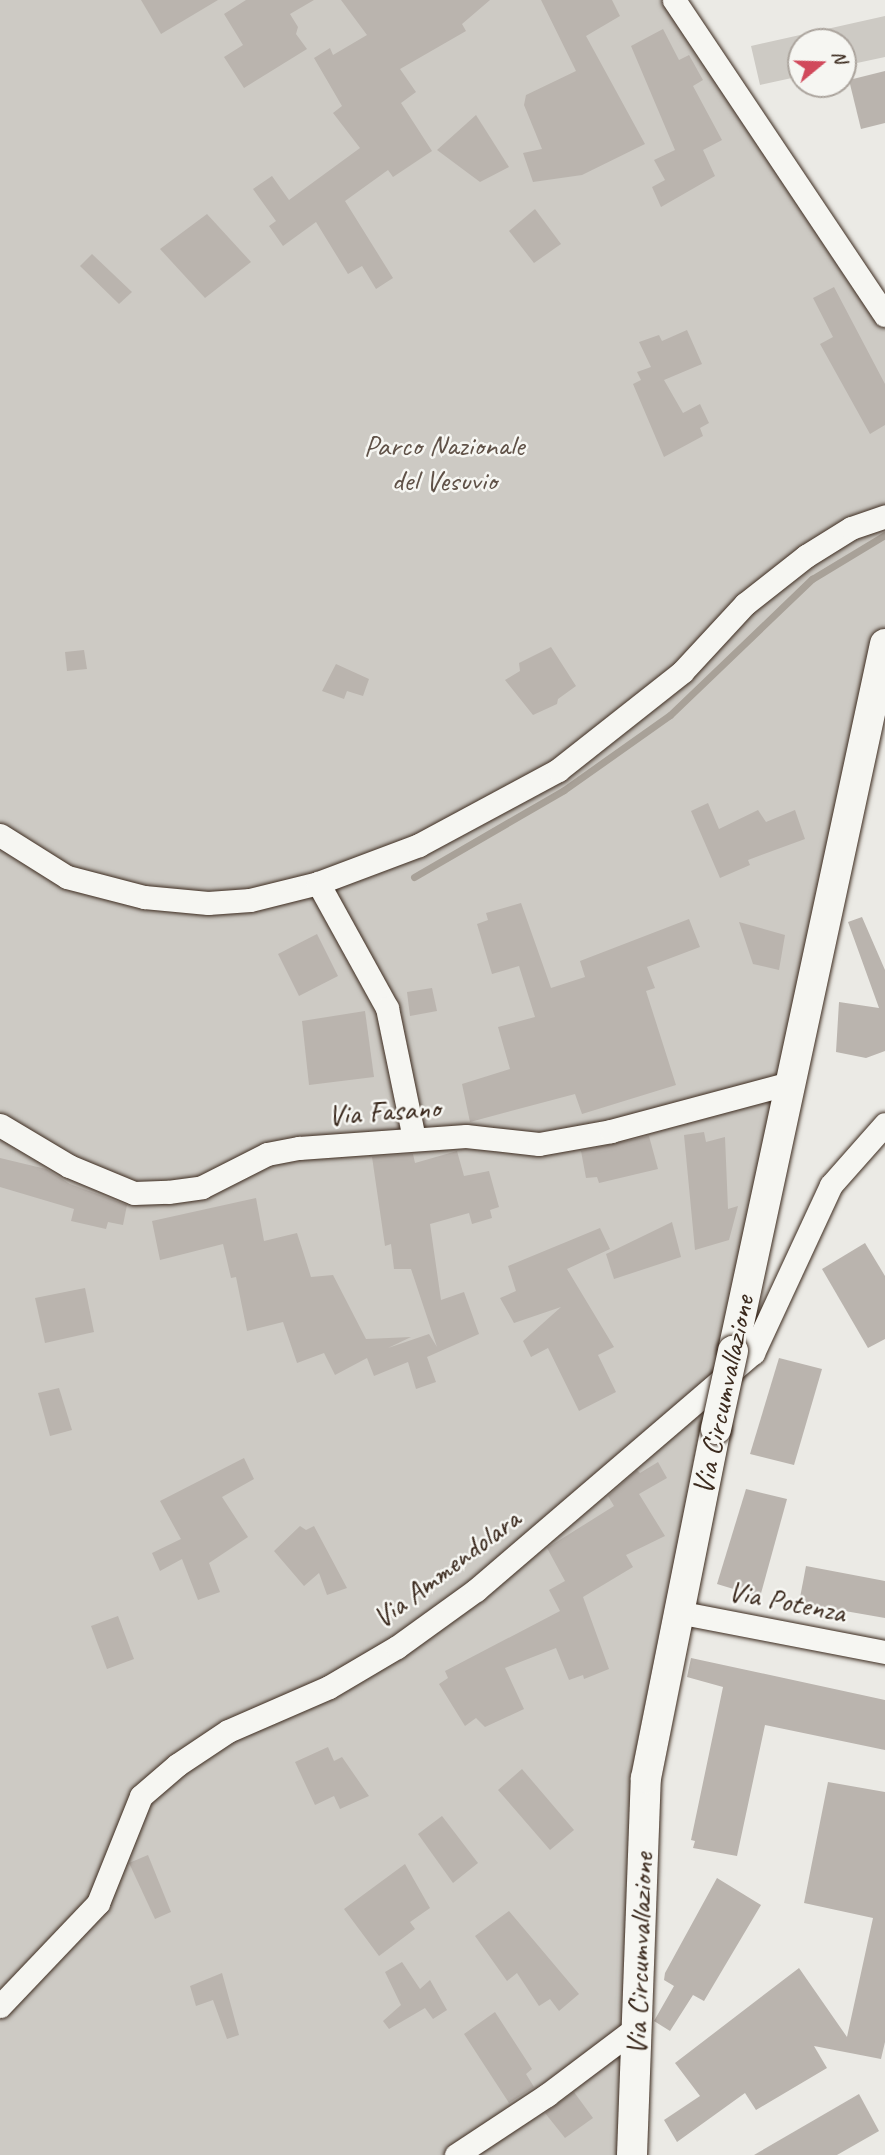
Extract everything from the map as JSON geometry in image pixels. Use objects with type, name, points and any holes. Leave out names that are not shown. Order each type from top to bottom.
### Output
[{"type":"main road","name":"Via Circumvallazione","points":[[632,2155],[646,1778],[677,1612],[885,644]]},
{"type":"street","points":[[674,0],[885,315]]},
{"type":"street","points":[[0,835],[67,877],[144,897],[208,903],[250,901],[317,883],[419,845],[558,770],[682,672],[746,604],[806,556],[851,528],[885,516]]},
{"type":"street","points":[[317,883],[387,1007],[414,1138]]},
{"type":"street","name":"Via Fasano","points":[[0,1125],[69,1166],[134,1193],[202,1187],[267,1154],[414,1138],[466,1136],[538,1144],[611,1131],[790,1083]]},
{"type":"street","name":"Via Ammendolara","points":[[0,2006],[98,1903],[141,1796],[177,1765],[228,1731],[329,1687],[397,1647],[476,1590],[753,1353],[831,1185],[885,1124]]},
{"type":"street","name":"Via Potenza","points":[[677,1612],[885,1651]]},
{"type":"street","points":[[456,2155],[547,2095],[636,2028]]},
{"type":"green space","name":"Parco Nazionale del Vesuvio","points":[[0,0],[683,0],[885,303],[885,705],[650,1806],[639,2155],[0,2155]]},
{"type":"green space","points":[[885,16],[885,57],[857,63],[857,28],[831,28]]},
{"type":"green space","points":[[787,38],[787,79],[760,85],[751,46]]},
{"type":"building","points":[[141,0],[218,0],[161,34]]},
{"type":"building","points":[[246,0],[314,0],[290,14],[298,27],[296,34],[307,49],[244,88],[224,57],[243,45],[224,14]]},
{"type":"building","points":[[341,0],[490,0],[462,24],[466,31],[400,69],[416,92],[401,103],[432,151],[393,177],[388,170],[345,201],[393,278],[376,289],[362,266],[348,274],[316,222],[283,246],[269,226],[276,221],[253,189],[272,176],[289,200],[360,148],[333,113],[342,106],[314,58],[330,48],[333,55],[367,35]]},
{"type":"building","points":[[541,0],[612,0],[620,16],[586,36],[645,144],[582,175],[533,182],[523,153],[542,149],[524,105],[526,95],[576,71]]},
{"type":"building","points":[[663,29],[679,60],[689,55],[703,80],[693,86],[722,140],[703,150],[715,176],[661,207],[652,187],[665,180],[654,160],[675,150],[631,46]]},
{"type":"building","points":[[885,71],[885,123],[861,129],[853,98],[857,98],[857,78]]},
{"type":"building","points":[[476,115],[509,167],[480,182],[437,150]]},
{"type":"building","points":[[535,209],[561,244],[534,263],[509,231]]},
{"type":"building","points":[[207,214],[251,262],[205,298],[160,249]]},
{"type":"building","points":[[92,254],[132,292],[119,304],[80,266]]},
{"type":"building","points":[[834,287],[885,384],[885,425],[870,434],[820,344],[833,337],[813,298]]},
{"type":"building","points":[[687,330],[702,364],[664,380],[683,413],[700,404],[709,423],[700,428],[703,436],[664,457],[633,384],[641,380],[637,372],[651,367],[639,342],[659,335],[662,341]]},
{"type":"building","points":[[551,647],[576,686],[558,699],[557,704],[533,715],[505,680],[520,671],[519,663]]},
{"type":"building","points":[[84,650],[87,669],[67,671],[65,652]]},
{"type":"building","points":[[336,664],[369,679],[363,696],[347,691],[344,699],[322,691]]},
{"type":"building","points":[[708,803],[719,829],[758,810],[766,822],[795,810],[805,839],[748,860],[750,865],[720,878],[691,811]]},
{"type":"building","points":[[521,903],[551,988],[585,977],[580,961],[689,919],[700,947],[647,967],[655,988],[646,991],[676,1085],[582,1114],[575,1094],[470,1122],[462,1084],[510,1069],[498,1027],[535,1017],[519,966],[492,974],[477,924],[488,920],[486,913]]},
{"type":"building","points":[[862,917],[885,970],[885,1051],[866,1058],[836,1052],[839,1002],[879,1008],[848,922]]},
{"type":"building","points":[[739,922],[785,935],[779,970],[753,964]]},
{"type":"building","points":[[317,934],[338,976],[299,996],[278,954]]},
{"type":"building","points":[[432,988],[437,1011],[410,1016],[407,992]]},
{"type":"building","points":[[365,1011],[374,1077],[309,1085],[302,1021]]},
{"type":"building","points":[[704,1132],[706,1142],[725,1137],[728,1209],[738,1206],[729,1240],[695,1250],[684,1135]]},
{"type":"building","points":[[649,1136],[658,1169],[599,1183],[597,1177],[586,1178],[581,1151]]},
{"type":"building","points":[[457,1151],[464,1176],[489,1171],[499,1207],[490,1210],[492,1218],[472,1224],[469,1213],[430,1224],[441,1300],[464,1292],[479,1334],[427,1357],[436,1382],[416,1389],[408,1362],[374,1376],[367,1358],[335,1375],[324,1353],[297,1363],[283,1322],[247,1331],[236,1277],[231,1278],[223,1244],[160,1260],[152,1221],[256,1198],[264,1241],[297,1233],[311,1277],[333,1275],[366,1339],[411,1337],[388,1348],[429,1334],[437,1347],[411,1269],[394,1269],[391,1244],[385,1246],[372,1157],[413,1154],[415,1163]]},
{"type":"building","points":[[0,1158],[46,1169],[70,1184],[127,1205],[123,1225],[108,1222],[106,1229],[71,1221],[74,1209],[0,1187]]},
{"type":"building","points":[[672,1222],[681,1257],[614,1279],[606,1254]]},
{"type":"building","points":[[600,1228],[610,1249],[567,1269],[614,1347],[598,1355],[616,1392],[579,1411],[548,1348],[531,1357],[523,1341],[561,1307],[514,1323],[500,1298],[516,1291],[508,1266]]},
{"type":"building","points":[[865,1243],[885,1276],[885,1339],[868,1348],[822,1269]]},
{"type":"building","points":[[85,1288],[94,1332],[45,1343],[35,1298]]},
{"type":"building","points":[[779,1358],[822,1369],[794,1465],[750,1454]]},
{"type":"building","points":[[59,1388],[72,1430],[50,1436],[38,1393]]},
{"type":"building","points":[[244,1458],[254,1479],[222,1497],[248,1537],[209,1563],[220,1592],[198,1600],[182,1559],[160,1571],[152,1553],[181,1539],[160,1501]]},
{"type":"building","points":[[658,1462],[667,1478],[639,1494],[665,1536],[626,1555],[633,1567],[583,1597],[609,1669],[584,1679],[583,1675],[569,1680],[556,1648],[505,1668],[524,1709],[485,1727],[476,1718],[465,1726],[439,1684],[448,1678],[445,1671],[560,1611],[549,1590],[565,1581],[547,1548],[614,1506],[608,1496],[637,1470],[640,1473]]},
{"type":"building","points":[[746,1489],[787,1499],[760,1597],[717,1584]]},
{"type":"building","points":[[300,1526],[306,1530],[314,1526],[347,1588],[327,1595],[319,1573],[304,1586],[274,1551]]},
{"type":"building","points":[[806,1566],[885,1581],[885,1618],[799,1603]]},
{"type":"building","points":[[118,1616],[134,1659],[107,1669],[91,1626]]},
{"type":"building","points":[[691,1658],[885,1700],[885,1750],[765,1725],[737,1856],[693,1848],[695,1841],[691,1840],[723,1687],[687,1677]]},
{"type":"building","points":[[328,1747],[334,1761],[342,1757],[369,1796],[340,1809],[334,1796],[315,1805],[295,1762]]},
{"type":"building","points":[[522,1769],[574,1830],[550,1850],[498,1790]]},
{"type":"building","points":[[828,1782],[885,1792],[885,2042],[881,2059],[814,2046],[827,2068],[756,2110],[745,2093],[677,2142],[664,2120],[700,2096],[675,2063],[799,1968],[847,2037],[873,1918],[804,1903]]},
{"type":"building","points":[[442,1816],[478,1863],[453,1883],[418,1834]]},
{"type":"building","points":[[148,1855],[171,1912],[155,1919],[129,1863]]},
{"type":"building","points":[[405,1864],[430,1908],[410,1922],[415,1929],[379,1956],[344,1909]]},
{"type":"building","points":[[717,1878],[761,1905],[704,2001],[693,1995],[670,2031],[654,2021],[674,1986],[664,1980],[665,1973]]},
{"type":"building","points":[[509,1911],[579,1994],[559,2011],[550,1999],[539,2006],[517,1973],[507,1981],[475,1936]]},
{"type":"building","points":[[402,1962],[420,1989],[430,1980],[447,2010],[433,2019],[425,2008],[389,2029],[383,2021],[401,2005],[385,1972]]},
{"type":"building","points":[[222,1973],[239,2035],[227,2039],[213,2000],[196,2006],[190,1986]]},
{"type":"building","points":[[495,2012],[532,2069],[526,2074],[534,2087],[509,2103],[464,2034]]},
{"type":"building","points":[[574,2092],[593,2118],[565,2138],[545,2113]]},
{"type":"building","points":[[859,2094],[879,2131],[837,2155],[754,2155]]},
{"type":"waterway","points":[[414,877],[564,790],[670,715],[812,579],[885,535]]}]
